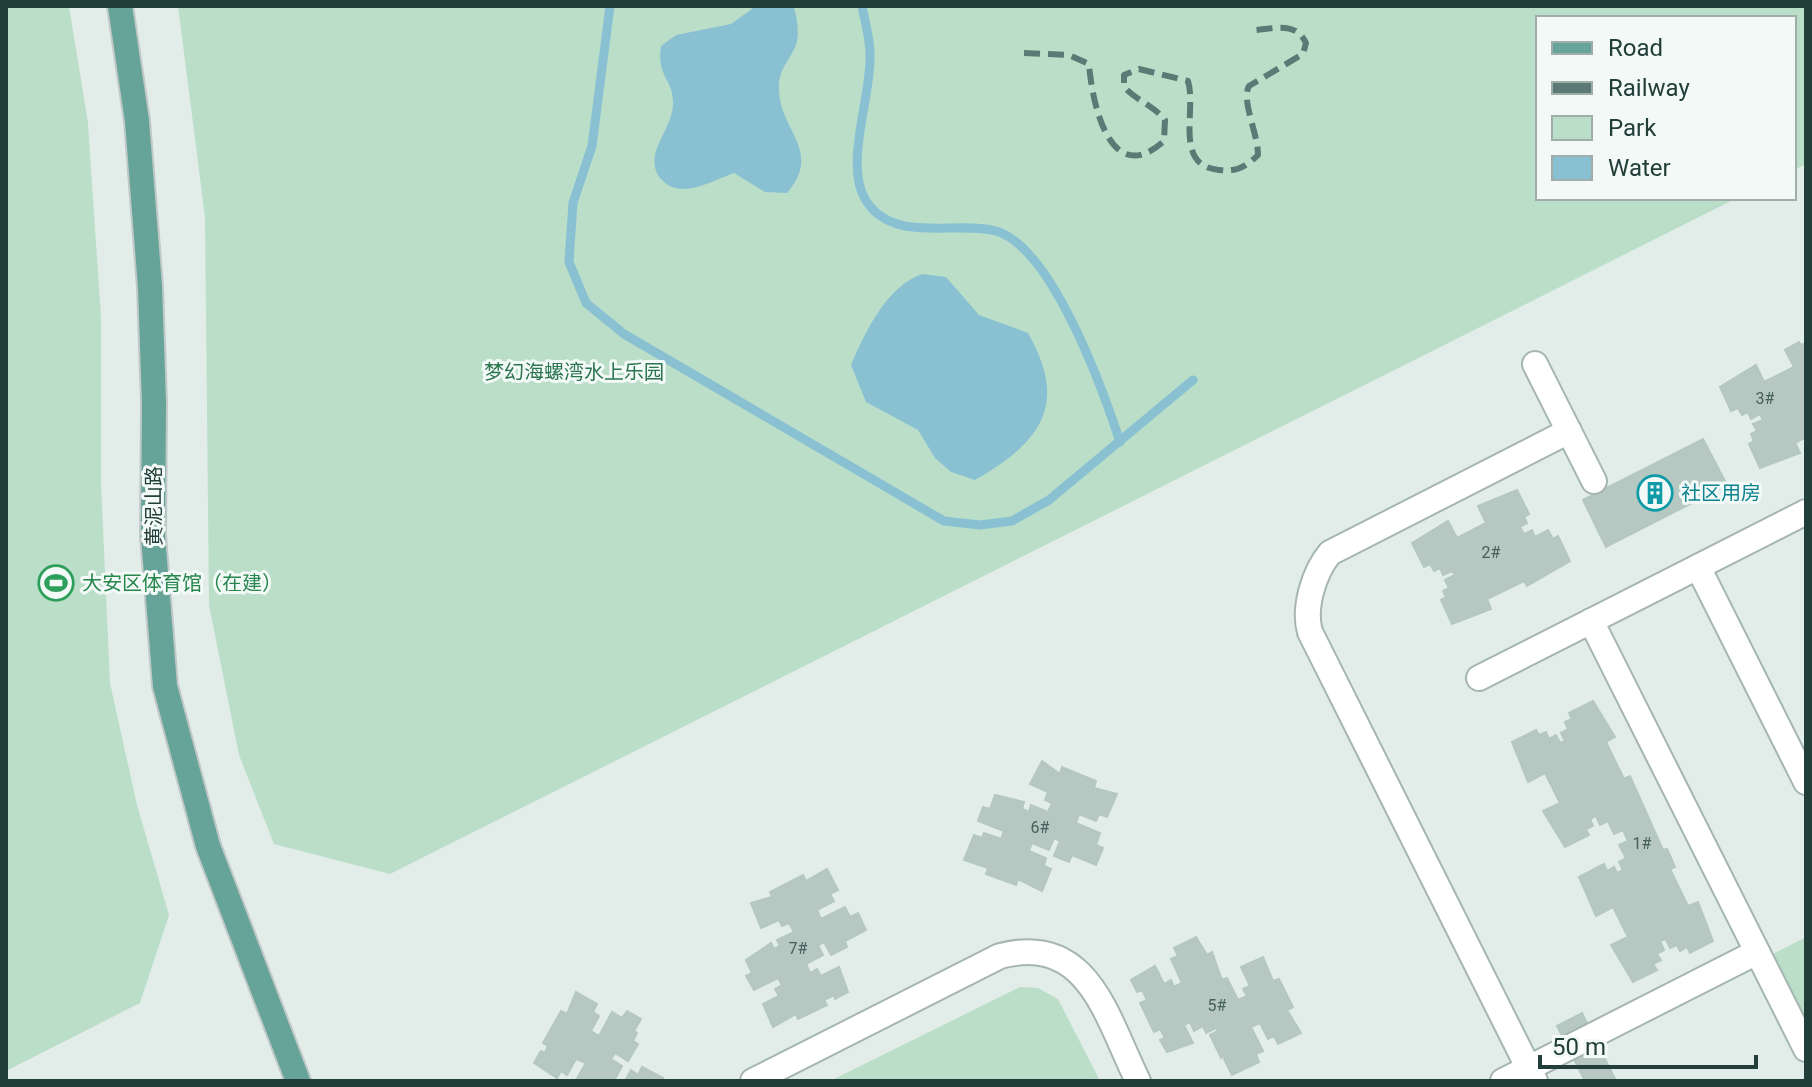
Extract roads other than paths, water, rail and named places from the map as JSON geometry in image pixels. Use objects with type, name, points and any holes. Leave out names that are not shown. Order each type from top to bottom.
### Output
[{"type":"main road","name":"黄泥山路","points":[[120,6],[137,121],[149,271],[154,403],[153,536],[165,686],[208,846],[298,1081]]},
{"type":"lane","points":[[1535,364],[1594,481]]},
{"type":"lane","points":[[1535,1081],[1321,654],[1306,617],[1321,566],[1330,553],[1569,431]]},
{"type":"lane","points":[[1479,678],[1806,512]]},
{"type":"lane","points":[[1698,567],[1806,782]]},
{"type":"lane","points":[[1591,621],[1806,1049]]},
{"type":"lane","points":[[753,1081],[1000,956],[1029,950],[1042,951],[1068,961],[1087,978],[1138,1081]]},
{"type":"lane","points":[[1503,1081],[1757,952]]},
{"type":"water","points":[[756,6],[794,7],[797,40],[782,71],[779,90],[781,104],[801,153],[797,178],[787,193],[765,192],[734,173],[687,189],[669,185],[659,176],[654,162],[673,104],[671,89],[661,65],[661,46],[676,35],[731,24]]},
{"type":"water","points":[[922,274],[946,277],[979,315],[1028,333],[1040,358],[1046,381],[1047,401],[1042,419],[1032,436],[998,466],[975,480],[951,472],[935,458],[918,430],[866,402],[851,365],[870,325],[888,299],[909,280]]},
{"type":"waterway","points":[[610,6],[592,146],[573,203],[569,262],[586,303],[624,334],[944,521],[980,525],[1012,521],[1049,500],[1193,380]]},
{"type":"waterway","points":[[862,6],[870,54],[857,167],[865,199],[877,213],[891,222],[926,228],[980,228],[996,231],[1017,243],[1037,263],[1073,323],[1120,442]]},
{"type":"railway","points":[[1024,53],[1069,55],[1089,64],[1094,99],[1107,136],[1117,148],[1130,155],[1145,153],[1164,141],[1165,120],[1124,87],[1124,75],[1139,69],[1188,81],[1191,148],[1205,166],[1231,170],[1245,166],[1258,155],[1248,109],[1249,86],[1303,54],[1306,43],[1291,29],[1256,30]]},
{"type":"place","name":"社区用房","points":[[1655,493]]},
{"type":"place","name":"大安区体育馆（在建）","points":[[56,583]]},
{"type":"park label","name":"梦幻海螺湾水上乐园","points":[[574,372]]}]
